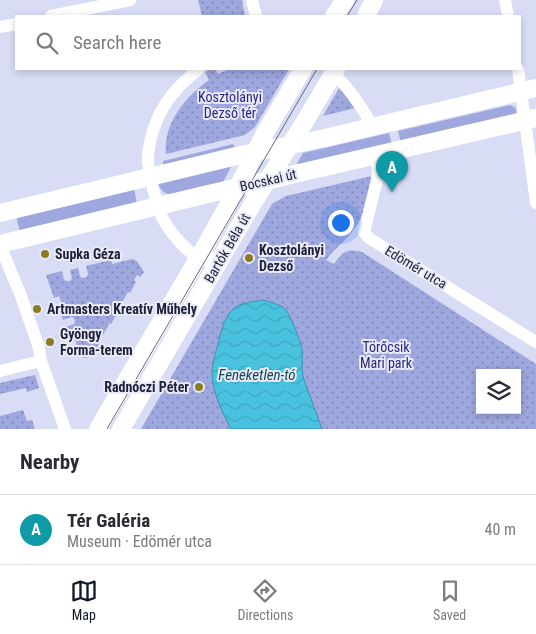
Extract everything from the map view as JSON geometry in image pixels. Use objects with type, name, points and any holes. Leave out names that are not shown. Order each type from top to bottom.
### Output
[{"type":"main road","points":[[335,15],[345,0]]},
{"type":"main road","points":[[366,15],[374,0]]},
{"type":"main road","name":"Bartók Béla út","points":[[98,429],[198,258],[238,187],[266,131],[302,70]]},
{"type":"main road","name":"Bartók Béla út","points":[[121,429],[267,180],[290,146],[335,71]]},
{"type":"main road","name":"Bocskai út","points":[[0,213],[528,90]]},
{"type":"main road","name":"Bocskai út","points":[[0,245],[267,180],[531,120]]},
{"type":"main road","points":[[238,187],[260,167],[290,146]]},
{"type":"street","points":[[56,15],[130,0]]},
{"type":"street","points":[[252,0],[256,15]]},
{"type":"street","points":[[505,0],[508,15]]},
{"type":"street","points":[[0,27],[15,24]]},
{"type":"street","points":[[198,70],[174,91],[159,113],[154,126],[148,155],[151,177],[158,206],[164,221],[190,253],[206,260],[212,260],[223,255]]},
{"type":"street","points":[[518,70],[528,90],[536,203]]},
{"type":"street","points":[[335,71],[364,111],[373,127]]},
{"type":"street","name":"Edömér utca","points":[[377,155],[377,180],[364,232],[370,239],[536,342]]},
{"type":"street","points":[[0,245],[21,296],[65,429]]},
{"type":"street","points":[[0,371],[41,361]]},
{"type":"green space","points":[[198,0],[242,0],[245,15],[202,15]]},
{"type":"green space","name":"Kosztolányi Dezső tér","points":[[216,70],[218,74],[228,70],[288,70],[255,127],[245,135],[166,154],[168,132],[172,122],[184,103],[209,80],[205,72]]},
{"type":"green space","points":[[339,88],[355,108],[323,116]]},
{"type":"green space","points":[[510,105],[516,109],[516,115],[401,143],[398,131]]},
{"type":"green space","points":[[389,133],[392,145],[295,167],[303,153]]},
{"type":"green space","points":[[233,144],[235,147],[163,165],[163,161]]},
{"type":"green space","points":[[232,165],[222,184],[173,194],[163,192],[158,183]]},
{"type":"green space","name":"Törőcsik Mari park","points":[[372,176],[366,203],[359,222],[348,237],[326,260],[334,264],[345,252],[352,250],[362,252],[536,364],[536,429],[141,429],[272,204],[286,196]]},
{"type":"green space","points":[[134,188],[137,204],[20,232],[16,216]]},
{"type":"green space","points":[[132,259],[137,261],[144,272],[140,277],[137,275],[134,280],[136,282],[130,293],[128,292],[111,324],[98,343],[96,350],[89,357],[83,358],[75,340],[70,342],[66,327],[74,324],[74,318],[71,317],[63,320],[58,306],[62,304],[59,296],[54,298],[46,275],[62,271],[64,280],[70,281],[72,278],[70,270],[78,268],[82,278],[87,277],[88,274],[86,266],[111,260],[112,264]]},
{"type":"green space","points":[[35,375],[39,388],[27,392],[26,388],[0,394],[0,383]]},
{"type":"green space","points":[[23,410],[27,421],[32,420],[35,429],[0,429],[0,416]]},
{"type":"water","name":"Feneketlen-tó","points":[[263,300],[277,304],[285,309],[292,322],[302,349],[303,377],[322,429],[231,429],[225,416],[212,381],[214,357],[222,327],[228,315],[236,307]]},
{"type":"tram line","points":[[348,15],[357,0]]},
{"type":"tram line","points":[[107,429],[316,70]]},
{"type":"place","name":"Tér Galéria","points":[[392,192]]},
{"type":"place","name":"Supka Géza","points":[[45,254]]},
{"type":"place","name":"Kosztolányi Dezső","points":[[249,258]]},
{"type":"place","name":"Artmasters Kreatív Műhely","points":[[37,309]]},
{"type":"place","name":"Gyöngy Forma-terem","points":[[50,342]]},
{"type":"place","name":"Radnóczi Péter","points":[[199,387]]}]
